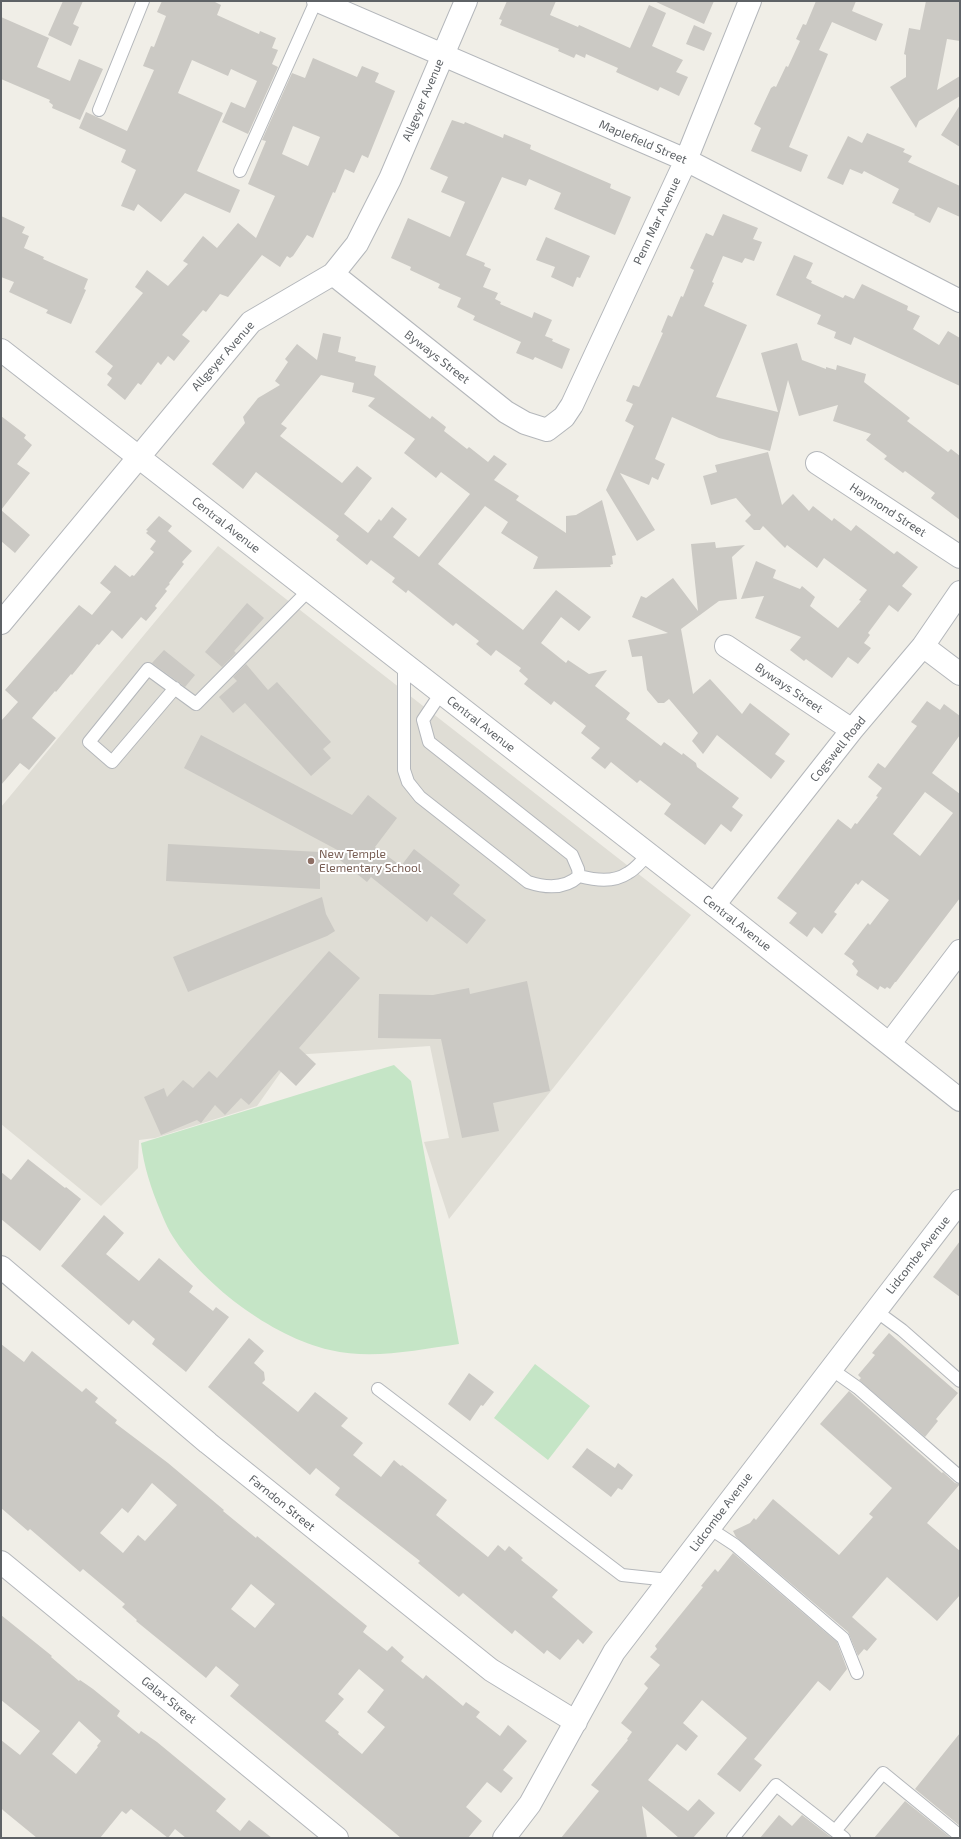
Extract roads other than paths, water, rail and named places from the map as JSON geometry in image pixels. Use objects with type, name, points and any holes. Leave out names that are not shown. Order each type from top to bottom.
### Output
[{"type":"street","name":"Maplefield Street","points":[[317,1],[686,160],[960,301]]},
{"type":"street","name":"Allgeyer Avenue","points":[[1,623],[251,322],[333,274],[357,244],[386,186],[441,55],[466,1]]},
{"type":"street","name":"Penn Mar Avenue","points":[[547,430],[564,417],[572,405],[686,160],[750,1]]},
{"type":"street","name":"Byways Street","points":[[333,274],[506,412],[526,423],[547,430]]},
{"type":"street","name":"Central Avenue","points":[[1,350],[649,854],[890,1043],[960,1100]]},
{"type":"street","name":"Haymond Street","points":[[817,463],[960,556]]},
{"type":"street","name":"Cogswell Road","points":[[714,905],[852,730],[923,646],[960,592]]},
{"type":"street","name":"Byways Street","points":[[726,646],[852,730]]},
{"type":"street","points":[[923,646],[960,674]]},
{"type":"street","points":[[890,1043],[960,951]]},
{"type":"street","name":"Lidcombe Avenue","points":[[504,1838],[530,1804],[614,1652],[960,1201]]},
{"type":"street","name":"Farndon Street","points":[[1,1267],[208,1443],[491,1670],[576,1722]]},
{"type":"street","name":"Galax Street","points":[[1,1562],[337,1838]]},
{"type":"lane","points":[[99,110],[143,1]]},
{"type":"lane","points":[[240,171],[317,1]]},
{"type":"lane","points":[[175,688],[112,762],[89,742],[148,669],[175,688],[196,704],[309,590]]},
{"type":"lane","points":[[404,663],[404,770],[408,782],[420,797],[528,882],[539,886],[560,886],[572,882],[579,876]]},
{"type":"lane","points":[[441,693],[423,720],[429,742],[572,855],[578,869],[579,876]]},
{"type":"lane","points":[[579,876],[596,880],[610,879],[628,874],[649,854]]},
{"type":"lane","points":[[876,1311],[902,1330],[960,1381]]},
{"type":"lane","points":[[831,1369],[858,1388],[960,1477]]},
{"type":"lane","points":[[378,1390],[622,1575],[669,1580]]},
{"type":"lane","points":[[708,1528],[735,1546],[843,1638],[857,1673]]},
{"type":"lane","points":[[733,1838],[776,1785],[840,1834],[883,1774],[960,1836]]},
{"type":"place","name":"New Temple Elementary School","points":[[311,861]]}]
